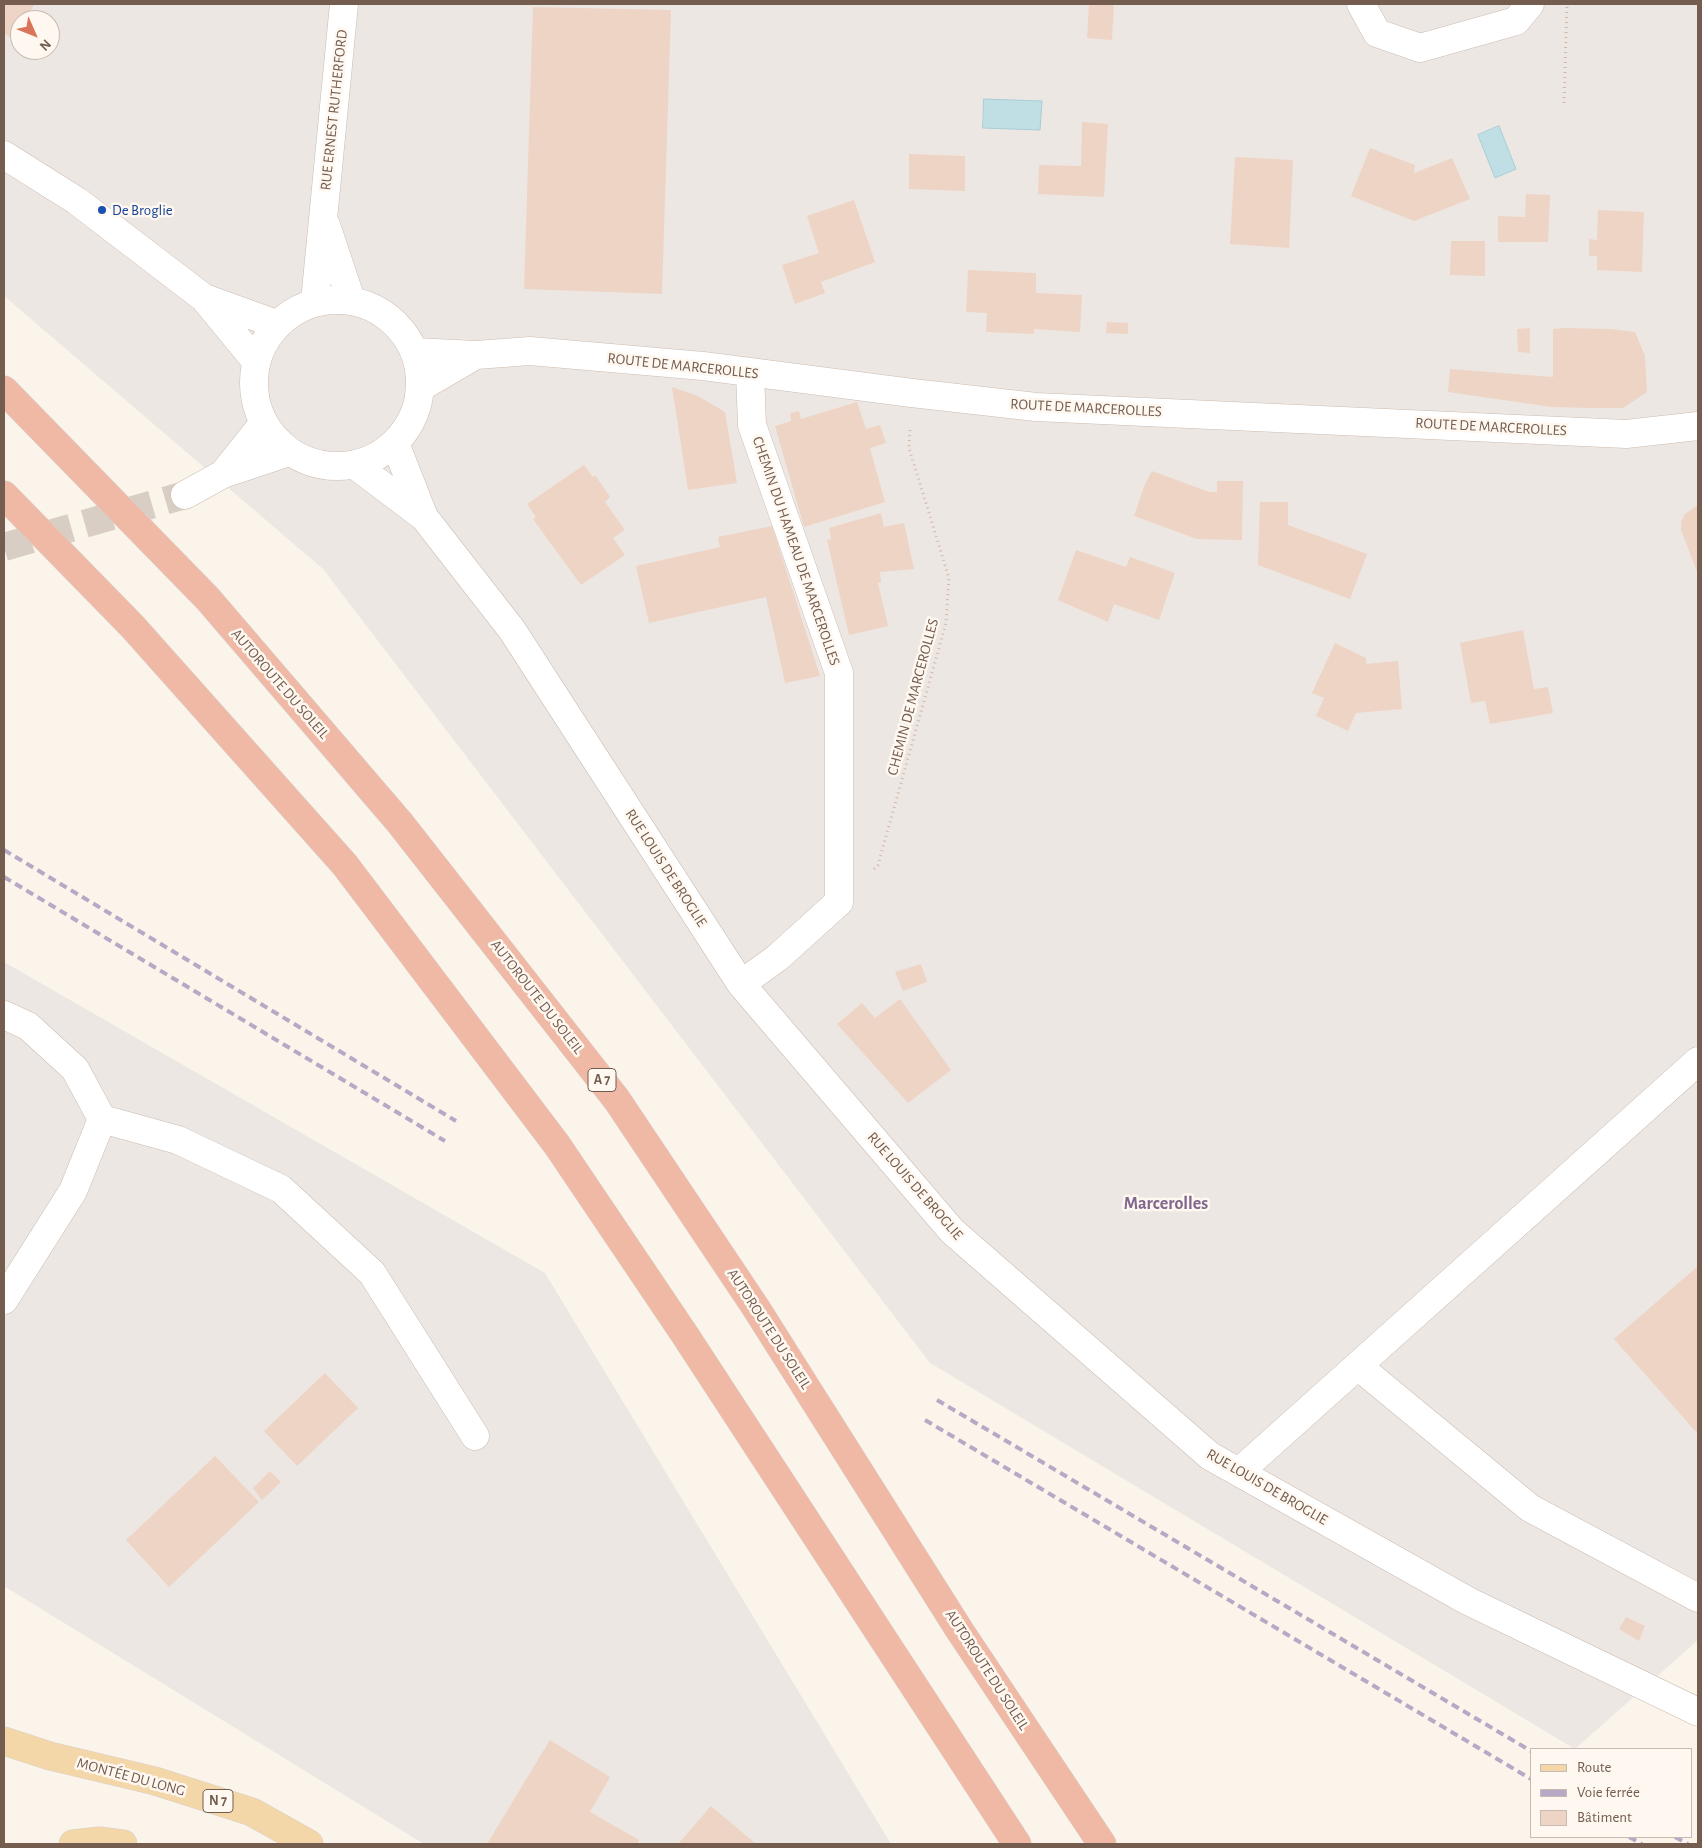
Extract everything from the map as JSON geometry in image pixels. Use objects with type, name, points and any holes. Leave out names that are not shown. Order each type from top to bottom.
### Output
[{"type":"highway","name":"AUTOROUTE DU SOLEIL","points":[[4,390],[214,607],[400,824],[617,1100],[756,1308],[960,1630],[1102,1844]]},
{"type":"highway","points":[[4,495],[133,627],[345,865],[557,1145],[685,1336],[1017,1844]]},
{"type":"main road","name":"MONTÉE DU LONG","points":[[4,1742],[50,1756],[155,1781],[252,1812],[309,1844]]},
{"type":"main road","points":[[73,1844],[99,1841],[123,1844]]},
{"type":"street","name":"RUE ERNEST RUTHERFORD","points":[[315,301],[344,4]]},
{"type":"street","points":[[1361,4],[1377,33],[1420,48],[1516,21],[1530,4]]},
{"type":"street","points":[[4,155],[78,201],[204,298],[255,360]]},
{"type":"street","name":"RUE ERNEST RUTHERFORD","points":[[323,217],[351,300]]},
{"type":"street","points":[[204,298],[276,324]]},
{"type":"street","points":[[351,300],[390,317],[415,352],[421,387],[414,416],[395,444],[356,465],[323,466],[289,452],[263,424],[253,394],[255,360],[276,324],[315,301],[351,300]]},
{"type":"street","name":"ROUTE DE MARCEROLLES","points":[[415,352],[476,355],[530,351],[703,366],[912,393],[1036,406],[1617,433],[1698,426]]},
{"type":"street","name":"ROUTE DE MARCEROLLES","points":[[421,387],[476,355]]},
{"type":"street","name":"CHEMIN DU HAMEAU DE MARCEROLLES","points":[[750,372],[752,425],[839,673],[838,902]]},
{"type":"street","points":[[223,474],[263,424]]},
{"type":"street","name":"RUE LOUIS DE BROGLIE","points":[[395,444],[424,517]]},
{"type":"street","points":[[185,496],[223,474],[289,452]]},
{"type":"street","name":"RUE LOUIS DE BROGLIE","points":[[356,465],[424,517],[512,630],[741,984],[952,1231],[1210,1456],[1468,1601],[1698,1712]]},
{"type":"street","points":[[741,984],[777,958],[838,902]]},
{"type":"street","points":[[4,1015],[28,1026],[75,1069],[102,1119],[178,1140],[280,1189],[372,1273],[475,1436]]},
{"type":"street","points":[[1239,1472],[1698,1062]]},
{"type":"street","points":[[4,1300],[73,1190],[102,1119]]},
{"type":"street","points":[[1358,1366],[1530,1508],[1698,1598]]},
{"type":"path","points":[[1564,103],[1567,4]]},
{"type":"path","name":"CHEMIN DE MARCEROLLES","points":[[838,902],[878,865],[946,623],[949,578],[909,448],[912,393]]},
{"type":"shaded area","points":[[4,4],[1698,4],[1698,1640],[1576,1748],[1573,1748],[930,1363],[323,569],[4,296]]},
{"type":"shaded area","points":[[4,962],[545,1273],[891,1844],[424,1844],[4,1586]]},
{"type":"water","points":[[984,99],[1042,101],[1040,130],[983,128]]},
{"type":"water","points":[[1499,126],[1516,169],[1495,178],[1478,135]]},
{"type":"building","points":[[4,4],[35,4],[31,10],[10,10],[10,37],[4,33]]},
{"type":"building","points":[[1089,4],[1114,4],[1112,40],[1087,38]]},
{"type":"building","points":[[533,7],[671,10],[662,294],[524,289]]},
{"type":"building","points":[[1082,122],[1108,124],[1104,197],[1038,194],[1039,165],[1081,166]]},
{"type":"building","points":[[1370,148],[1415,165],[1414,173],[1452,158],[1470,199],[1414,221],[1351,196]]},
{"type":"building","points":[[909,154],[965,156],[965,191],[909,189]]},
{"type":"building","points":[[1235,157],[1293,160],[1289,248],[1230,244]]},
{"type":"building","points":[[1526,194],[1550,195],[1548,242],[1498,242],[1498,216],[1525,217]]},
{"type":"building","points":[[854,200],[875,262],[821,282],[825,293],[795,304],[782,265],[819,253],[807,216]]},
{"type":"building","points":[[1598,210],[1644,212],[1642,272],[1597,270],[1597,256],[1589,256],[1589,239],[1597,240]]},
{"type":"building","points":[[1451,241],[1485,241],[1485,276],[1450,275]]},
{"type":"building","points":[[968,270],[1036,273],[1036,293],[1082,295],[1080,332],[1034,329],[1034,334],[986,332],[987,313],[966,312]]},
{"type":"building","points":[[1107,322],[1128,323],[1128,334],[1106,333]]},
{"type":"building","points":[[1530,328],[1530,353],[1518,352],[1517,329]]},
{"type":"building","points":[[1553,329],[1611,329],[1635,332],[1645,356],[1647,392],[1623,408],[1590,408],[1552,407],[1448,392],[1450,369],[1553,377]]},
{"type":"building","points":[[672,387],[698,396],[725,412],[737,483],[688,490]]},
{"type":"building","points":[[857,402],[866,429],[880,425],[886,443],[870,448],[885,502],[804,527],[775,426],[791,421],[790,413],[799,411],[801,419]]},
{"type":"building","points":[[584,465],[593,477],[595,475],[610,497],[605,502],[625,530],[613,538],[625,555],[581,585],[533,519],[536,517],[527,504]]},
{"type":"building","points":[[1152,471],[1209,492],[1217,492],[1217,481],[1243,481],[1242,540],[1197,539],[1134,516],[1145,484]]},
{"type":"building","points":[[1260,502],[1288,502],[1288,525],[1367,554],[1350,599],[1258,565]]},
{"type":"building","points":[[1698,505],[1698,574],[1681,530],[1681,522],[1685,514]]},
{"type":"building","points":[[881,513],[884,527],[904,523],[914,569],[880,572],[881,582],[878,583],[888,626],[849,635],[827,540],[831,539],[829,528]]},
{"type":"building","points":[[772,526],[820,676],[785,683],[766,597],[649,623],[636,566],[720,547],[718,537]]},
{"type":"building","points":[[1076,550],[1126,567],[1130,557],[1175,573],[1159,620],[1114,604],[1108,622],[1058,600]]},
{"type":"building","points":[[1523,630],[1534,689],[1548,687],[1553,713],[1490,724],[1485,701],[1471,703],[1460,643]]},
{"type":"building","points":[[1335,643],[1366,658],[1366,664],[1398,661],[1402,709],[1356,713],[1348,731],[1316,716],[1324,698],[1312,693]]},
{"type":"building","points":[[921,964],[927,982],[903,991],[895,972]]},
{"type":"building","points":[[900,999],[951,1070],[908,1103],[837,1024],[862,1003],[875,1018]]},
{"type":"building","points":[[1698,1266],[1698,1434],[1614,1339]]},
{"type":"building","points":[[325,1373],[358,1408],[297,1466],[264,1431]]},
{"type":"building","points":[[215,1456],[259,1502],[169,1587],[126,1540]]},
{"type":"building","points":[[270,1471],[281,1482],[262,1500],[253,1488]]},
{"type":"building","points":[[1626,1617],[1645,1626],[1639,1641],[1619,1629]]},
{"type":"building","points":[[550,1740],[610,1777],[590,1812],[639,1840],[637,1844],[487,1844]]},
{"type":"building","points":[[711,1806],[756,1844],[678,1844]]},
{"type":"tunnel","points":[[4,547],[185,495]]},
{"type":"railway","points":[[4,850],[456,1121]]},
{"type":"railway","points":[[4,877],[445,1141]]},
{"type":"railway","points":[[937,1400],[1530,1750]]},
{"type":"railway","points":[[925,1420],[1530,1778]]},
{"type":"railway","points":[[1631,1838],[1642,1844]]},
{"type":"railway","points":[[1677,1838],[1688,1844]]},
{"type":"place","name":"De Broglie","points":[[102,210]]},
{"type":"district","name":"Marcerolles","points":[[1166,1204]]}]
